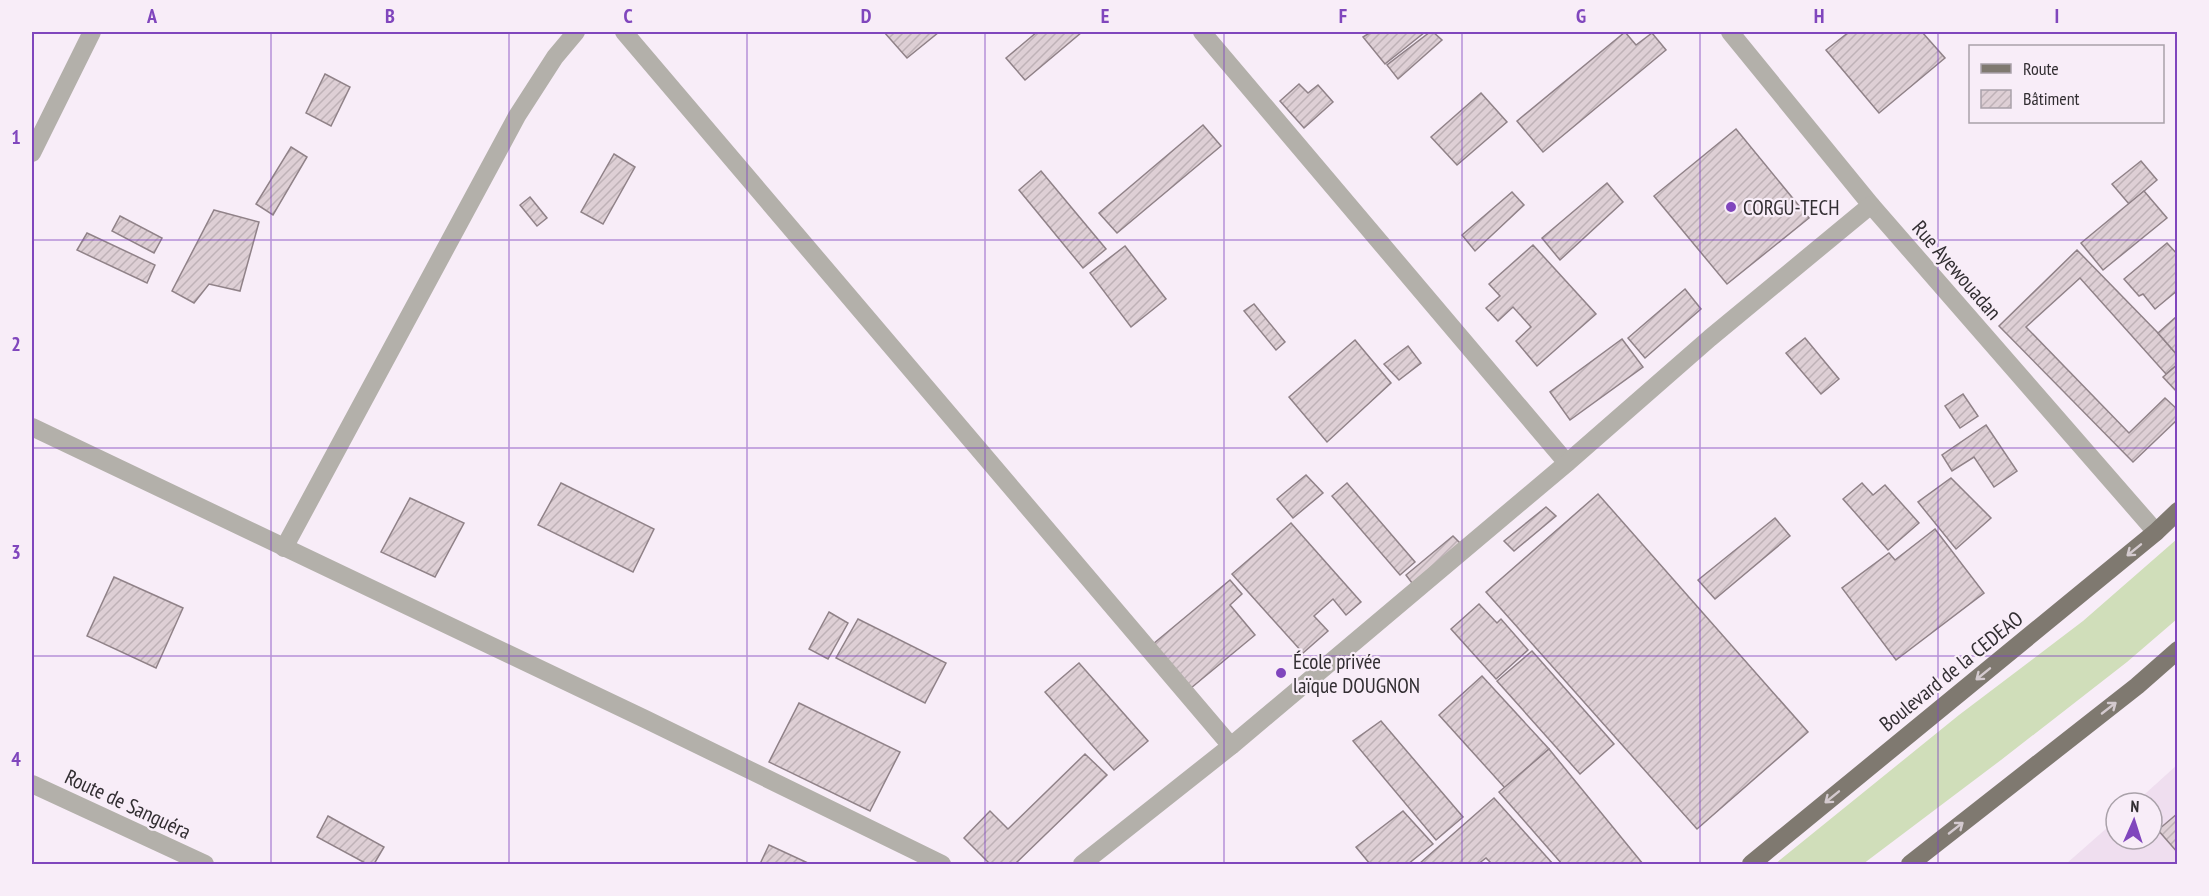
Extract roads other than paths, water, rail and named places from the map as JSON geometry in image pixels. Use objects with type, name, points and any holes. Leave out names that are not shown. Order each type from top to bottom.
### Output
[{"type":"main road","name":"Boulevard de la CEDEAO","points":[[1751,864],[2156,532],[2178,511]]},
{"type":"main road","points":[[1910,864],[2137,686],[2178,650]]},
{"type":"street","points":[[32,153],[92,32]]},
{"type":"street","points":[[284,548],[517,116],[555,57],[576,32]]},
{"type":"street","points":[[624,32],[1231,746]]},
{"type":"street","points":[[1202,32],[1567,463]]},
{"type":"street","name":"Rue Ayewouadan","points":[[1730,32],[1871,205],[2156,532]]},
{"type":"street","points":[[1082,864],[1231,746],[1567,463],[1710,338],[1871,205]]},
{"type":"street","points":[[32,427],[656,724],[942,864]]},
{"type":"street","name":"Route de Sanguéra","points":[[32,784],[205,864]]},
{"type":"place","name":"CORGU-TECH","points":[[1731,207]]},
{"type":"place","name":"École privée laïque DOUGNON","points":[[1281,673]]}]
